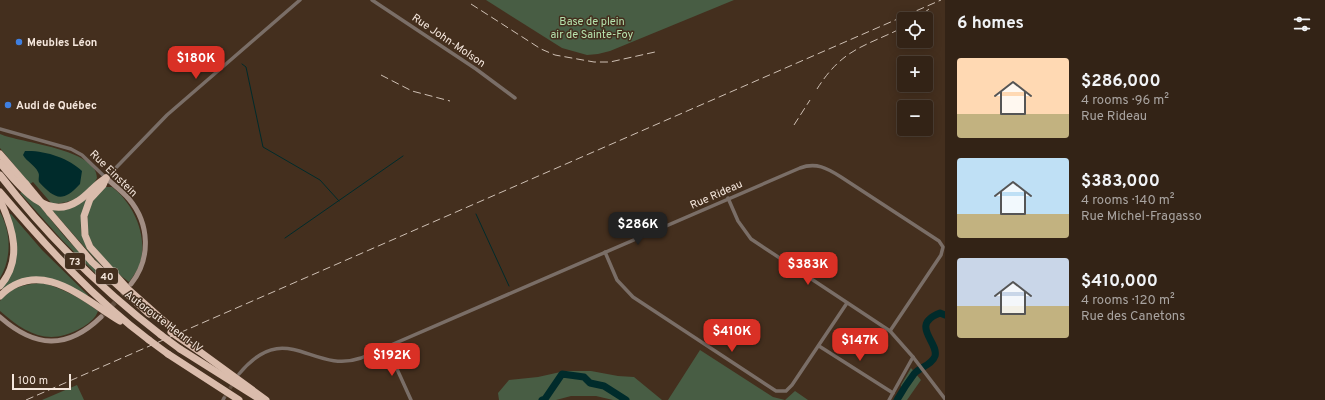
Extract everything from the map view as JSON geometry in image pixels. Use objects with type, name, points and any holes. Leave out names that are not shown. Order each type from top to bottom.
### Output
[{"type":"highway","name":"40","points":[[0,154],[50,213],[107,276],[133,301],[266,400]]},
{"type":"highway","points":[[0,164],[21,189],[33,199],[49,206],[68,206],[77,202],[100,181],[106,178]]},
{"type":"highway","name":"Autoroute Henri-IV","points":[[0,175],[35,219],[81,267],[111,295],[161,335],[261,400]]},
{"type":"highway","points":[[106,178],[103,185],[90,199],[84,216],[83,226],[90,247],[128,289],[172,331]]},
{"type":"highway","name":"Autoroute Henri-IV","points":[[0,192],[64,264],[137,331],[168,354],[239,400]]},
{"type":"highway","points":[[0,200],[10,223],[14,249],[10,269],[0,286]]},
{"type":"highway","points":[[0,296],[12,286],[22,282],[33,280],[54,282],[76,292],[137,331]]},
{"type":"street","points":[[106,178],[167,116],[300,0]]},
{"type":"street","name":"Rue John-Molson","points":[[372,0],[476,69],[515,98]]},
{"type":"street","name":"Rue Einstein","points":[[0,129],[71,149],[82,155],[129,200],[136,209],[146,238],[145,257],[138,276],[131,284]]},
{"type":"street","name":"Rue Rideau","points":[[239,374],[254,358],[262,353],[276,349],[298,350],[330,361],[345,362],[361,358],[728,198],[800,168],[815,164],[826,167],[939,241],[943,247],[941,255],[890,331]]},
{"type":"street","points":[[728,198],[738,221],[751,239],[890,331],[918,363],[945,399]]},
{"type":"street","points":[[605,252],[617,280],[633,297],[776,391],[781,392],[790,388],[847,303]]},
{"type":"street","points":[[0,317],[25,335],[49,341],[74,337],[85,332],[101,317]]},
{"type":"street","points":[[819,346],[893,393]]},
{"type":"street","points":[[387,347],[411,400]]},
{"type":"street","points":[[889,400],[913,357]]},
{"type":"green space","name":"Base de plein air de Sainte-Foy","points":[[486,0],[734,0],[610,51],[587,55],[562,48]]},
{"type":"green space","points":[[0,134],[56,148],[72,154],[85,160],[94,168],[97,178],[93,185],[78,198],[52,204],[33,182],[30,184],[0,148]]},
{"type":"green space","points":[[105,187],[112,187],[120,194],[132,210],[140,230],[142,240],[141,260],[138,269],[129,282],[105,262],[98,254],[89,236],[87,226],[88,212],[92,201]]},
{"type":"green space","points":[[22,192],[39,205],[65,237],[101,275],[99,277],[61,239],[20,193]]},
{"type":"green space","points":[[84,199],[87,200],[81,222],[82,235],[88,248],[102,267],[51,209]]},
{"type":"green space","points":[[0,212],[4,220],[9,245],[7,262],[0,278]]},
{"type":"green space","points":[[11,214],[42,250],[88,295],[87,297],[46,279],[3,290],[2,288],[14,266],[9,215]]},
{"type":"green space","points":[[42,283],[78,298],[98,311],[97,314],[86,325],[69,334],[47,337],[28,331],[9,319],[0,311],[0,301],[13,289],[24,285]]},
{"type":"green space","points":[[700,350],[773,397],[785,400],[668,400]]},
{"type":"green space","points":[[911,368],[921,380],[907,400],[894,400],[901,393],[901,385]]},
{"type":"green space","points":[[565,371],[591,371],[618,376],[634,377],[662,400],[613,400],[596,396],[571,396],[556,400],[499,400],[498,393],[509,380],[538,377]]},
{"type":"green space","points":[[77,385],[84,400],[42,400]]},
{"type":"green space","points":[[795,391],[808,400],[785,400]]},
{"type":"water","points":[[25,151],[48,153],[77,166],[82,171],[80,184],[74,190],[63,196],[54,195],[49,192],[39,182],[39,174],[37,170],[23,155]]},
{"type":"waterway","points":[[242,64],[246,67],[263,147],[320,180],[339,201]]},
{"type":"waterway","points":[[285,238],[403,156]]},
{"type":"waterway","points":[[476,214],[509,286]]},
{"type":"waterway","points":[[897,400],[914,374],[929,364],[935,356],[933,345],[927,334],[927,323],[931,318],[940,313],[945,315]]},
{"type":"waterway","points":[[542,400],[545,399],[562,374],[584,377],[590,383],[604,386],[626,400]]},
{"type":"tunnel","points":[[101,317],[127,290]]},
{"type":"tunnel","points":[[224,398],[234,382]]},
{"type":"railway","points":[[26,400],[941,0]]},
{"type":"railway","points":[[471,4],[541,49],[555,55],[594,62],[610,62],[655,52]]},
{"type":"railway","points":[[925,12],[929,9]]},
{"type":"railway","points":[[817,89],[827,75],[845,57],[855,50],[897,30]]},
{"type":"railway","points":[[381,75],[412,91],[450,101]]},
{"type":"railway","points":[[794,125],[810,100]]},
{"type":"place","name":"Meubles Léon","points":[[19,42]]},
{"type":"place","name":"Audi de Québec","points":[[8,105]]}]
